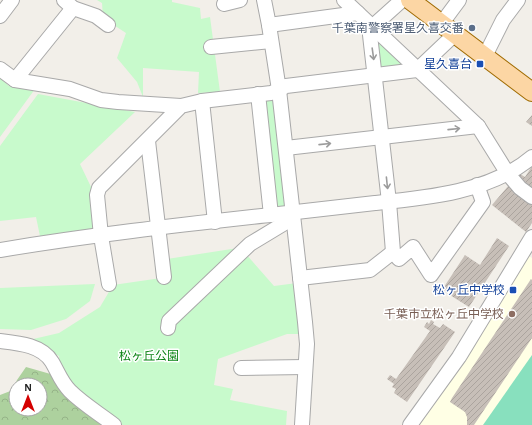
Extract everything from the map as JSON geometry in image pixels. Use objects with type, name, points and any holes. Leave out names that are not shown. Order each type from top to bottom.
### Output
[{"type":"main road","points":[[410,0],[532,92]]},
{"type":"street","points":[[0,16],[12,0]]},
{"type":"street","points":[[224,4],[240,0]]},
{"type":"street","points":[[264,0],[279,90],[307,344],[302,425]]},
{"type":"street","points":[[344,0],[372,28],[478,126],[508,174],[520,188],[532,197]]},
{"type":"street","points":[[402,0],[372,28],[370,35],[376,75],[393,252],[399,259],[413,247],[431,275],[483,202],[477,185]]},
{"type":"street","points":[[0,69],[15,80],[70,89],[101,100],[181,106],[202,101],[279,90],[286,86],[417,70],[448,28],[459,0]]},
{"type":"street","points":[[485,56],[503,20],[518,0]]},
{"type":"street","points":[[15,80],[68,4],[96,16],[108,25]]},
{"type":"street","points":[[269,25],[358,13]]},
{"type":"street","points":[[211,47],[271,41]]},
{"type":"street","points":[[258,94],[271,214]]},
{"type":"street","points":[[202,101],[215,222]]},
{"type":"street","points":[[109,284],[101,236],[97,195],[99,188],[148,141],[181,106]]},
{"type":"street","points":[[286,148],[478,126]]},
{"type":"street","points":[[148,141],[164,277]]},
{"type":"street","points":[[0,250],[271,214],[293,216],[434,196],[477,185],[508,174],[520,167],[532,157]]},
{"type":"street","points":[[168,328],[170,321],[250,244],[293,216]]},
{"type":"street","points":[[410,425],[459,357],[532,237]]},
{"type":"street","points":[[300,278],[370,270],[393,252]]},
{"type":"street","points":[[0,340],[20,343],[41,351],[52,361],[62,382],[71,392],[114,425]]},
{"type":"street","points":[[0,350],[20,343]]},
{"type":"street","points":[[241,368],[306,367]]},
{"type":"shaded area","name":"千葉市立松ヶ丘中学校","points":[[529,256],[532,258],[532,425],[417,425],[458,371]]},
{"type":"green space","points":[[97,0],[172,0],[172,2],[200,8],[201,19],[210,17],[220,92],[198,93],[199,72],[143,68],[143,97],[137,82],[117,58],[126,33],[103,18],[102,3]]},
{"type":"green space","points":[[379,40],[405,65],[380,71],[374,41]]},
{"type":"green space","points":[[0,78],[9,86],[35,89],[0,137]]},
{"type":"green space","points":[[38,94],[135,112],[80,164],[92,189],[96,234],[41,241],[36,217],[0,221],[0,146]]},
{"type":"green space","points":[[273,98],[286,206],[284,208],[273,209],[262,99]]},
{"type":"green space","name":"松ヶ丘公園","points":[[238,248],[246,254],[274,286],[297,283],[302,334],[287,334],[218,359],[214,385],[233,389],[230,400],[287,411],[286,425],[120,425],[60,375],[59,356],[29,340],[59,333],[100,307],[113,285],[168,277],[167,259]]},
{"type":"green space","points":[[95,284],[90,301],[66,319],[31,330],[0,329],[0,288]]},
{"type":"green space","points":[[532,355],[532,425],[483,425]]},
{"type":"green space","points":[[211,358],[207,388],[228,405],[280,425],[0,425],[0,395],[8,392],[8,417],[48,417],[48,377],[19,377],[26,367],[54,375]]},
{"type":"building","points":[[532,115],[532,126],[526,122]]},
{"type":"building","points":[[532,166],[532,192],[516,179],[520,174],[525,177]]},
{"type":"building","points":[[509,185],[532,202],[532,223],[526,232],[492,205]]},
{"type":"building","points":[[497,238],[509,246],[469,307],[442,290],[465,255],[480,265]]},
{"type":"building","points":[[531,279],[532,338],[474,425],[467,425],[467,417],[465,412],[450,402]]},
{"type":"building","points":[[431,320],[434,322],[433,324],[440,328],[443,324],[455,332],[407,402],[394,393],[396,389],[392,387],[394,384],[387,379],[390,375],[396,379],[430,331],[424,327],[427,322],[429,324]]},
{"type":"place","name":"千葉南警察署星久喜交番","points":[[472,28]]},
{"type":"place","name":"星久喜台","points":[[480,64]]},
{"type":"place","name":"松ヶ丘中学校","points":[[513,290]]},
{"type":"place","name":"千葉市立松ヶ丘中学校","points":[[512,314]]}]
